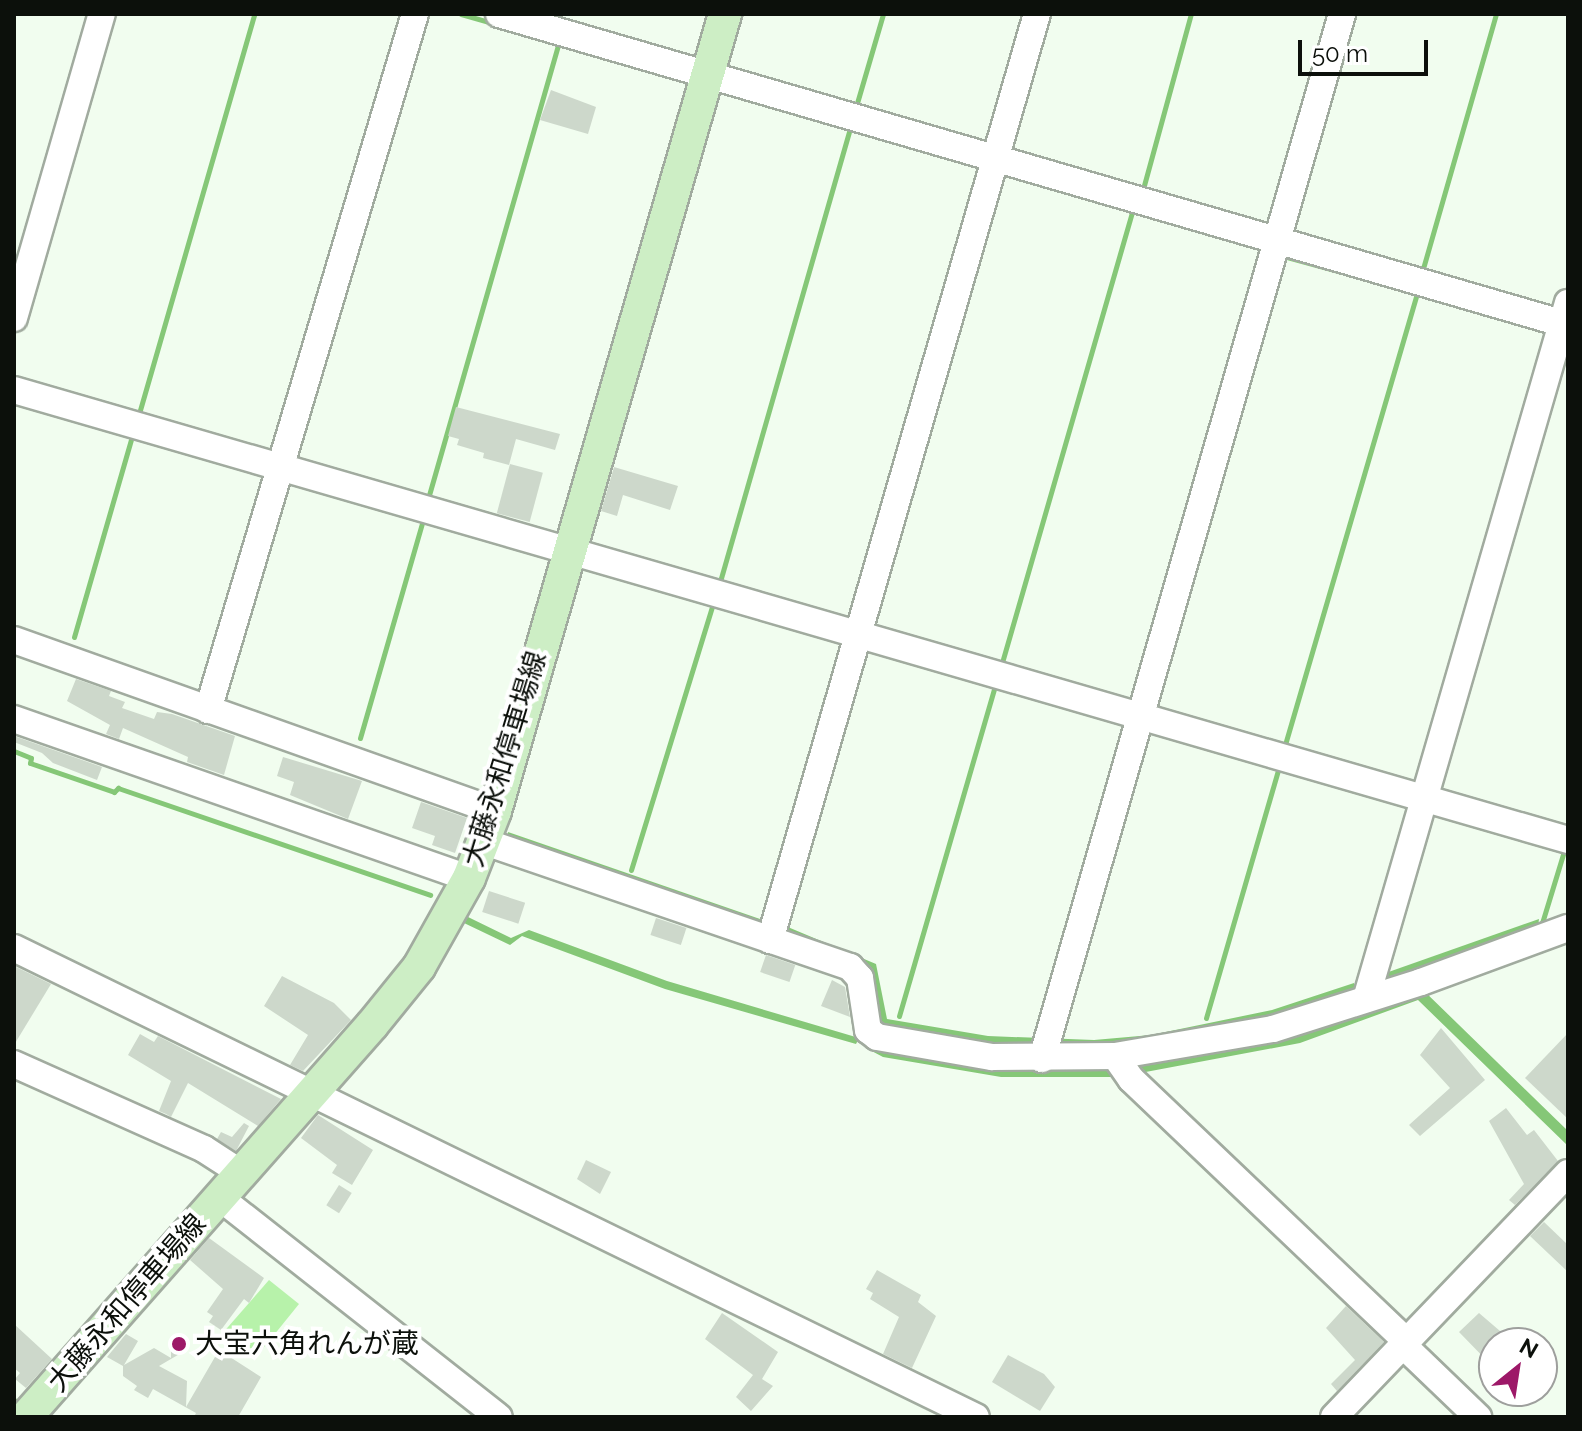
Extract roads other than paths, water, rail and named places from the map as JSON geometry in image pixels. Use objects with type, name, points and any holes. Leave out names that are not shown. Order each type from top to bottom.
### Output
[{"type":"main road","name":"大藤永和停車場線","points":[[26,1417],[419,967],[469,878],[495,811],[567,550],[725,14]]},
{"type":"street","points":[[14,318],[102,14]]},
{"type":"street","points":[[208,710],[277,468],[415,14]]},
{"type":"street","points":[[499,14],[1276,240],[1566,317],[1366,999]]},
{"type":"street","points":[[770,940],[1037,14]]},
{"type":"street","points":[[1045,1049],[1342,14]]},
{"type":"street","points":[[14,390],[1568,840]]},
{"type":"street","points":[[14,640],[495,811]]},
{"type":"street","points":[[14,719],[469,878]]},
{"type":"street","points":[[485,842],[855,970],[868,1030],[877,1037],[937,1050],[1045,1049],[1115,1056],[1273,1029],[1568,928]]},
{"type":"street","points":[[14,948],[976,1417]]},
{"type":"street","points":[[1115,1056],[1131,1079],[1478,1417]]},
{"type":"street","points":[[14,1064],[204,1149],[241,1173]]},
{"type":"street","points":[[1334,1417],[1568,1173]]},
{"type":"street","points":[[219,1197],[499,1417]]},
{"type":"waterway","points":[[138,417],[254,14]]},
{"type":"waterway","points":[[461,14],[492,23]]},
{"type":"waterway","points":[[857,103],[883,14]]},
{"type":"waterway","points":[[1143,189],[1191,14]]},
{"type":"waterway","points":[[1422,272],[1496,14]]},
{"type":"waterway","points":[[427,502],[559,43]]},
{"type":"waterway","points":[[719,585],[850,127]]},
{"type":"waterway","points":[[1001,666],[1133,210]]},
{"type":"waterway","points":[[1287,257],[1341,272]]},
{"type":"waterway","points":[[1284,748],[1417,294]]},
{"type":"waterway","points":[[74,637],[131,440]]},
{"type":"waterway","points":[[360,738],[423,520]]},
{"type":"waterway","points":[[631,870],[713,603]]},
{"type":"waterway","points":[[899,1016],[995,685]]},
{"type":"waterway","points":[[14,751],[31,758],[30,763],[114,792],[118,788],[430,895]]},
{"type":"waterway","points":[[1206,1018],[1278,770]]},
{"type":"waterway","points":[[1532,927],[1542,923],[1564,851]]},
{"type":"place","name":"大宝六角れんが蔵","points":[[179,1344]]}]
